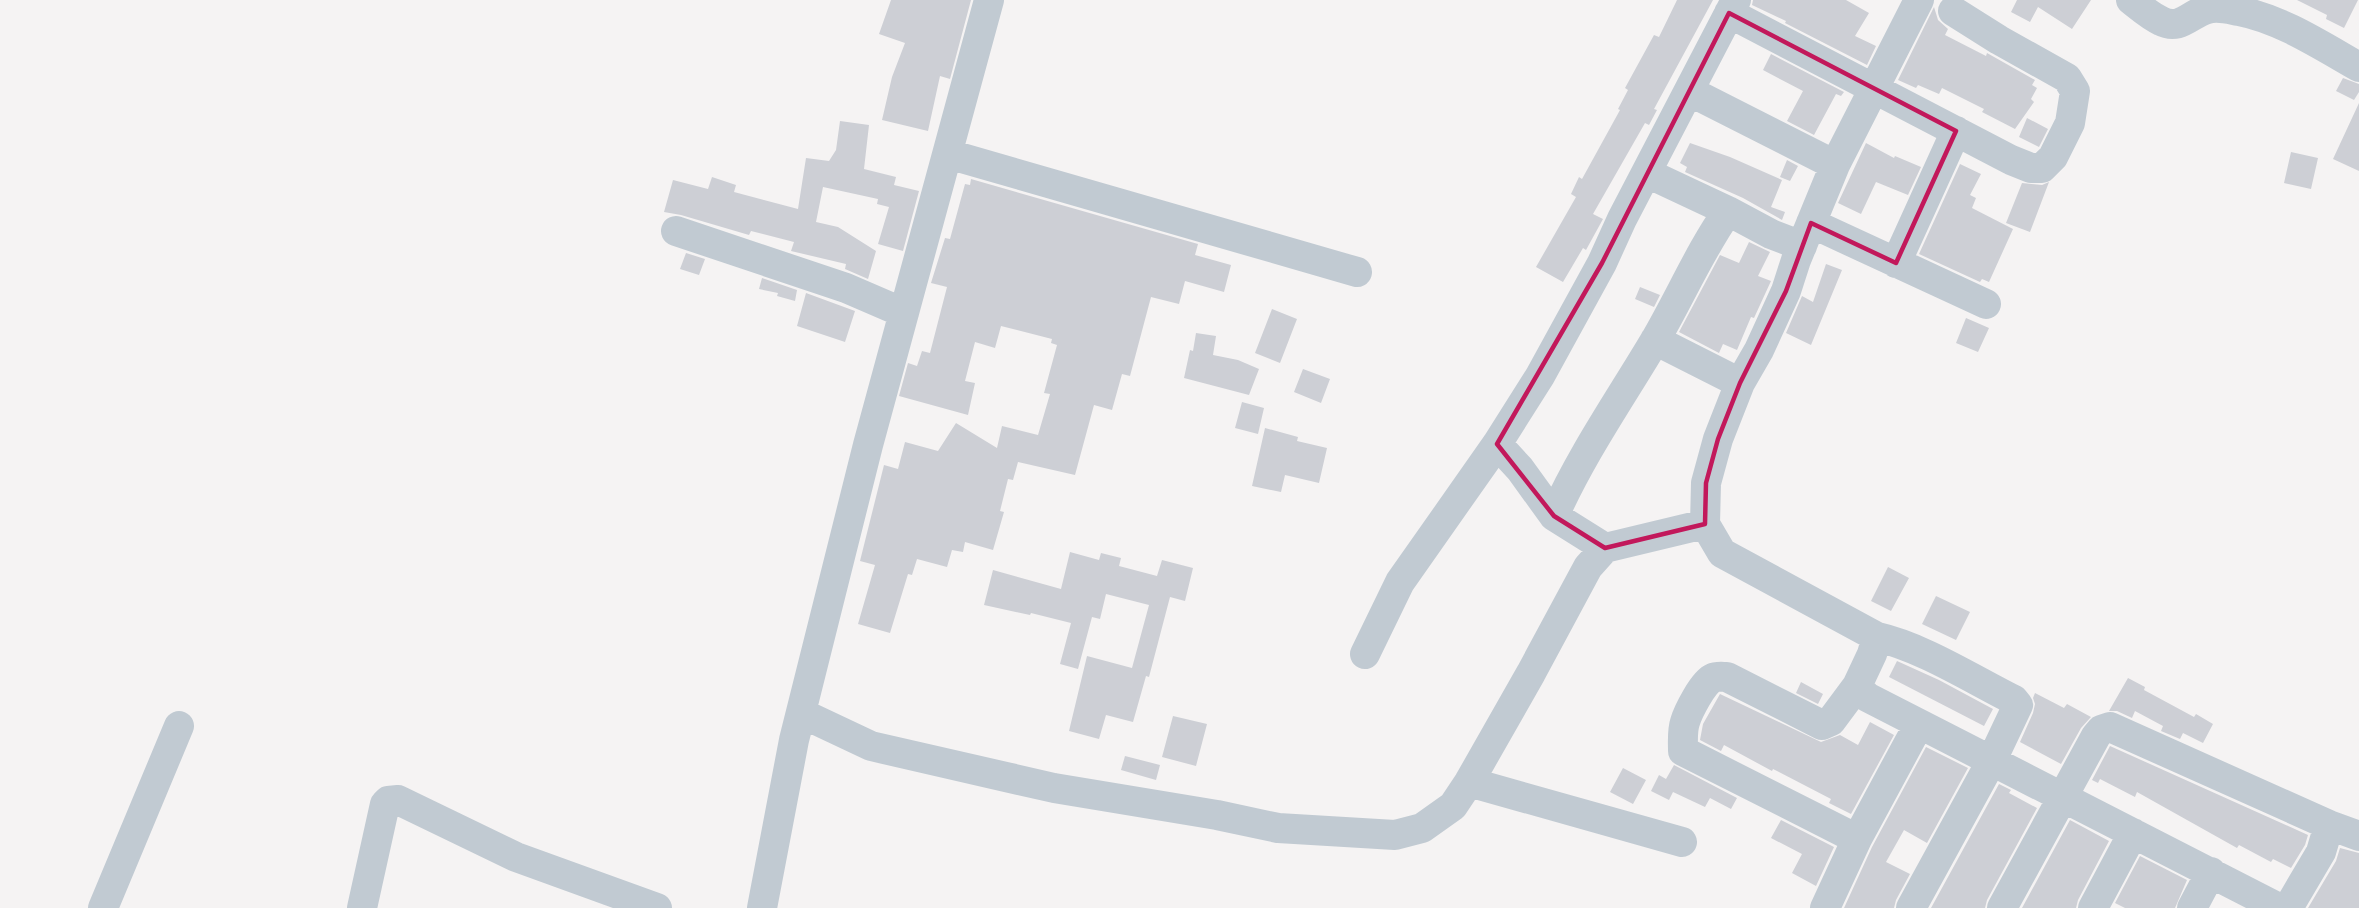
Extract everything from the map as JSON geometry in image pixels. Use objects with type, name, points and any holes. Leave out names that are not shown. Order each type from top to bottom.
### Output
[{"type":"street","points":[[762,908],[801,713],[868,445],[989,0]]},
{"type":"street","points":[[1911,908],[1992,760],[2018,705],[2017,702],[1916,651],[1877,637],[1722,553],[1705,524],[1706,483],[1718,439],[1740,382],[1759,350],[1777,310],[1835,165],[1919,0]]},
{"type":"street","points":[[2131,0],[2162,22],[2171,24],[2180,24],[2205,9],[2218,7],[2242,11],[2270,20],[2359,67]]},
{"type":"street","points":[[1365,654],[1400,582],[1497,444],[1540,376],[1602,263],[1622,219],[1732,7],[1873,87],[2011,160],[2031,168],[2042,168],[2053,157],[2070,123],[2075,91],[2067,78],[2000,40],[1951,4]]},
{"type":"street","points":[[1689,91],[1835,165]]},
{"type":"street","points":[[1896,263],[1956,131]]},
{"type":"street","points":[[948,153],[1357,272]]},
{"type":"street","points":[[1647,173],[1771,234],[1807,235],[1896,263],[1986,303]]},
{"type":"street","points":[[1554,516],[1566,489],[1655,340],[1691,271],[1728,211]]},
{"type":"street","points":[[676,231],[846,288],[904,313]]},
{"type":"street","points":[[1655,340],[1740,382]]},
{"type":"street","points":[[1497,444],[1520,469],[1554,516],[1605,548]]},
{"type":"street","points":[[801,713],[871,746],[1054,788],[1304,831],[1395,835],[1422,828],[1453,806],[1469,782],[1588,567],[1605,548],[1705,524]]},
{"type":"street","points":[[1857,839],[1683,751],[1684,723],[1707,682],[1713,678],[1727,677],[1822,725],[1831,721],[1857,686],[1877,637]]},
{"type":"street","points":[[1857,686],[1867,697],[1918,724],[2064,796],[2279,908]]},
{"type":"street","points":[[1825,908],[1857,839],[1918,724]]},
{"type":"street","points":[[103,908],[179,726]]},
{"type":"street","points":[[2002,908],[2096,736],[2101,730],[2110,727],[2359,836]]},
{"type":"street","points":[[1469,782],[1682,842]]},
{"type":"street","points":[[362,908],[385,804],[388,801],[398,800],[516,857],[657,908]]},
{"type":"street","points":[[2288,908],[2321,852],[2330,825]]},
{"type":"street","points":[[2093,908],[2133,833]]},
{"type":"street","points":[[2192,908],[2211,872]]},
{"type":"highlighted area","points":[[1729,13],[1956,131],[1896,263],[1811,223],[1786,291],[1740,383],[1718,439],[1706,483],[1705,524],[1605,548],[1554,516],[1497,444],[1602,263]]},
{"type":"building","points":[[891,0],[971,0],[950,79],[940,76],[928,131],[882,120],[892,77],[905,43],[879,34]]},
{"type":"building","points":[[1677,0],[1713,0],[1654,109],[1657,110],[1649,125],[1645,123],[1593,214],[1603,219],[1586,250],[1583,248],[1563,282],[1536,267],[1576,197],[1571,194],[1579,177],[1582,179],[1620,110],[1618,109],[1628,90],[1625,88],[1654,35],[1659,37]]},
{"type":"building","points":[[1753,0],[1846,0],[1869,13],[1855,36],[1876,46],[1867,65],[1752,5]]},
{"type":"building","points":[[2017,0],[2091,0],[2072,29],[2038,7],[2030,22],[2011,12]]},
{"type":"building","points":[[2297,0],[2358,0],[2344,28],[2326,19],[2327,15]]},
{"type":"building","points":[[1934,7],[1938,20],[1948,29],[1945,35],[1986,56],[1987,53],[2035,80],[2032,85],[2037,88],[2031,99],[2034,102],[2015,129],[1982,112],[1984,109],[1942,88],[1939,94],[1898,80]]},
{"type":"building","points":[[1771,54],[1844,92],[1841,96],[1836,94],[1814,135],[1787,121],[1803,91],[1763,70]]},
{"type":"building","points":[[2343,78],[2359,84],[2359,92],[2354,100],[2336,91]]},
{"type":"building","points":[[2359,103],[2359,171],[2333,159]]},
{"type":"building","points":[[2027,118],[2048,129],[2039,147],[2019,137]]},
{"type":"building","points":[[840,121],[869,125],[864,169],[896,177],[894,185],[919,191],[903,251],[878,244],[889,207],[877,204],[878,199],[823,187],[816,222],[838,227],[876,251],[868,279],[845,269],[846,264],[791,251],[794,242],[751,231],[749,235],[664,212],[673,180],[708,189],[712,177],[736,185],[734,192],[798,209],[806,158],[829,161],[836,150]]},
{"type":"building","points":[[1690,143],[1730,157],[1782,180],[1771,207],[1785,212],[1782,220],[1743,198],[1685,172],[1687,167],[1680,163]]},
{"type":"building","points":[[1866,143],[1894,158],[1895,156],[1921,167],[1908,195],[1876,182],[1861,214],[1838,203]]},
{"type":"building","points":[[2291,152],[2318,158],[2311,189],[2284,183]]},
{"type":"building","points":[[1787,160],[1798,166],[1790,181],[1780,177]]},
{"type":"building","points":[[1960,164],[1981,174],[1970,195],[1976,198],[1972,208],[2013,229],[1989,282],[1982,279],[1980,282],[1919,254]]},
{"type":"building","points":[[971,179],[1198,244],[1195,255],[1231,265],[1224,292],[1185,281],[1179,304],[1151,297],[1130,376],[1122,374],[1112,410],[1094,405],[1075,475],[1018,462],[1013,480],[1008,479],[1000,511],[1004,512],[993,550],[965,542],[963,552],[952,550],[947,567],[917,559],[912,575],[908,574],[890,633],[858,624],[875,565],[860,561],[884,465],[898,469],[905,442],[938,451],[956,423],[997,448],[1002,426],[1038,435],[1050,394],[1044,393],[1057,345],[1051,343],[1052,339],[1001,326],[995,348],[975,342],[965,381],[975,383],[968,415],[899,396],[908,363],[917,366],[922,351],[930,353],[947,287],[931,283],[945,238],[950,239],[965,184],[970,185]]},
{"type":"building","points":[[2049,182],[2030,232],[2006,223],[2022,183],[2042,185]]},
{"type":"building","points":[[1749,242],[1770,252],[1758,276],[1771,281],[1754,318],[1751,317],[1737,350],[1723,344],[1719,353],[1679,332],[1720,255],[1739,263]]},
{"type":"building","points":[[686,253],[705,259],[699,275],[680,269]]},
{"type":"building","points":[[1826,264],[1842,270],[1811,345],[1786,333],[1802,296],[1813,302]]},
{"type":"building","points":[[762,278],[797,290],[795,301],[777,296],[778,293],[759,289]]},
{"type":"building","points":[[1640,287],[1660,295],[1654,307],[1635,299]]},
{"type":"building","points":[[806,293],[855,311],[845,342],[797,326]]},
{"type":"building","points":[[1272,309],[1297,319],[1280,363],[1255,353]]},
{"type":"building","points":[[1966,318],[1989,328],[1978,352],[1956,343]]},
{"type":"building","points":[[1196,333],[1216,336],[1213,355],[1238,360],[1259,369],[1249,395],[1184,378]]},
{"type":"building","points":[[1303,369],[1330,379],[1321,403],[1294,392]]},
{"type":"building","points":[[1242,402],[1264,408],[1258,434],[1235,428]]},
{"type":"building","points":[[1265,428],[1298,437],[1297,441],[1327,448],[1319,483],[1285,475],[1281,492],[1252,486]]},
{"type":"building","points":[[1070,552],[1099,560],[1101,553],[1121,558],[1119,566],[1157,576],[1162,560],[1193,568],[1185,601],[1170,597],[1149,677],[1146,676],[1133,722],[1106,715],[1099,739],[1069,731],[1087,656],[1132,668],[1149,605],[1106,594],[1100,619],[1092,617],[1078,669],[1060,664],[1071,623],[984,605],[993,570],[1061,589]]},
{"type":"building","points":[[1888,567],[1909,578],[1891,611],[1871,601]]},
{"type":"building","points":[[1936,596],[1970,612],[1956,640],[1922,624]]},
{"type":"building","points":[[1897,661],[1993,709],[1984,726],[1889,677]]},
{"type":"building","points":[[2128,678],[2145,687],[2144,690],[2194,717],[2196,714],[2213,724],[2203,743],[2183,733],[2180,739],[2161,731],[2163,726],[2135,711],[2132,718],[2117,711],[2109,711]]},
{"type":"building","points":[[1801,682],[1823,694],[1818,704],[1796,693]]},
{"type":"building","points":[[2035,693],[2064,708],[2067,704],[2091,717],[2081,728],[2061,764],[2020,742],[2033,713]]},
{"type":"building","points":[[1720,694],[1821,742],[1840,735],[1858,745],[1870,722],[1894,735],[1851,814],[1829,803],[1831,799],[1773,769],[1772,771],[1724,745],[1721,751],[1700,740],[1703,724]]},
{"type":"building","points":[[1173,716],[1207,724],[1196,766],[1162,757]]},
{"type":"building","points":[[2110,746],[2308,835],[2305,845],[2291,868],[2273,859],[2271,862],[2239,845],[2237,848],[2137,792],[2135,797],[2100,779],[2098,783],[2092,780]]},
{"type":"building","points":[[1926,747],[1968,768],[1927,843],[1904,830],[1886,862],[1910,874],[1894,908],[1844,908],[1872,847]]},
{"type":"building","points":[[1125,756],[1160,765],[1156,780],[1121,770]]},
{"type":"building","points":[[1674,765],[1737,798],[1731,809],[1710,798],[1705,807],[1673,792],[1669,800],[1651,791],[1659,775],[1666,779]]},
{"type":"building","points":[[1623,768],[1646,780],[1633,804],[1610,792]]},
{"type":"building","points":[[1999,784],[2011,790],[2009,793],[2037,808],[1987,900],[1985,908],[1931,908]]},
{"type":"building","points":[[1781,820],[1834,847],[1816,886],[1792,873],[1802,854],[1771,838]]},
{"type":"building","points":[[2070,820],[2109,841],[2076,908],[2022,908]]},
{"type":"building","points":[[2340,848],[2359,853],[2359,908],[2308,908],[2336,861]]},
{"type":"building","points":[[2140,856],[2187,880],[2175,908],[2125,908],[2115,903]]}]
